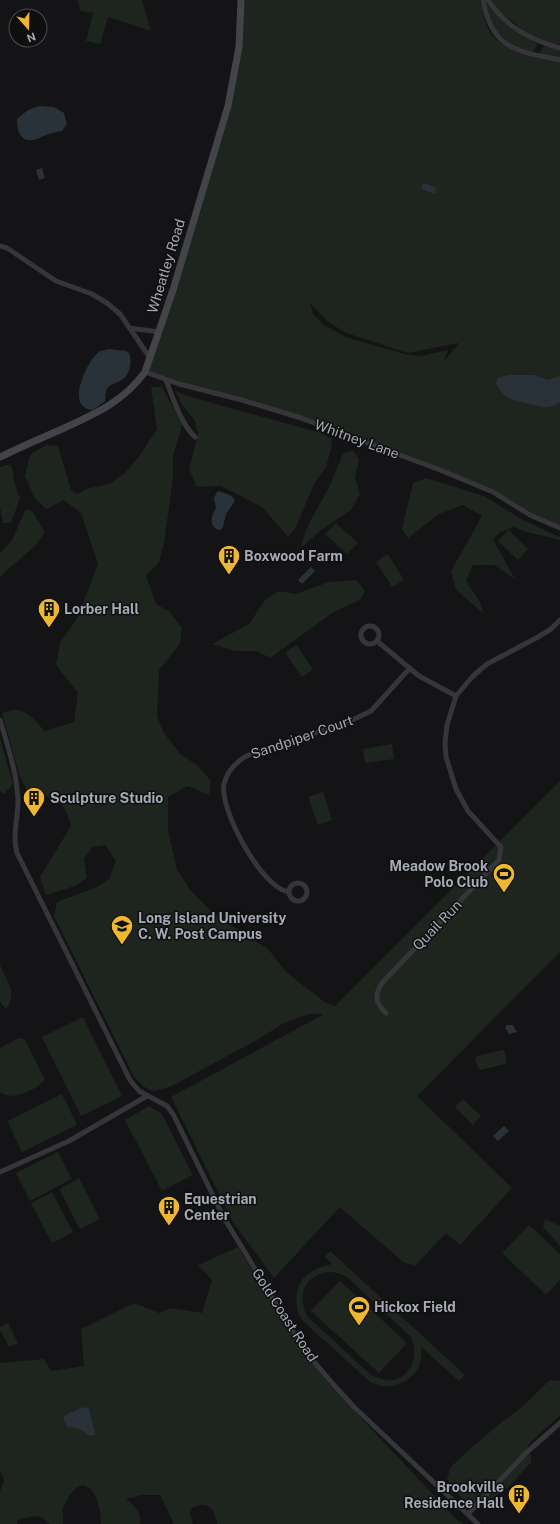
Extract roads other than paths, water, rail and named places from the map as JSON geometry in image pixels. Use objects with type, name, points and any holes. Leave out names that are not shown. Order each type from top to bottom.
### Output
[{"type":"main road","name":"Wheatley Road","points":[[0,456],[98,412],[121,398],[137,384],[145,372],[159,332],[229,100],[239,47],[241,0]]},
{"type":"street","points":[[483,0],[489,24],[494,33],[505,44],[535,56],[560,60]]},
{"type":"street","points":[[488,0],[494,10],[524,35],[541,43],[560,48]]},
{"type":"street","points":[[0,246],[7,248],[56,281],[92,294],[107,303],[120,314],[150,359]]},
{"type":"street","points":[[130,328],[159,332]]},
{"type":"street","name":"Whitney Lane","points":[[145,372],[166,380],[267,407],[301,418],[440,470],[493,492],[530,514],[560,528]]},
{"type":"street","points":[[166,380],[179,411],[191,433],[195,437]]},
{"type":"street","name":"Quail Run","points":[[386,1013],[378,1003],[376,995],[382,982],[499,860],[501,848],[468,812],[456,789],[450,773],[446,757],[445,743],[447,725],[456,696],[473,676],[487,664],[538,637],[551,629],[560,620]]},
{"type":"street","points":[[377,641],[419,676],[456,696]]},
{"type":"street","name":"Sandpiper Court","points":[[289,892],[283,891],[275,885],[252,860],[244,847],[224,797],[224,785],[228,774],[237,762],[246,756],[350,721],[366,714],[380,702],[410,668]]},
{"type":"street","name":"Gold Coast Road","points":[[0,720],[13,762],[18,802],[14,842],[17,853],[130,1080],[139,1091],[167,1106],[173,1114],[224,1218],[305,1351],[354,1406],[478,1524]]},
{"type":"street","points":[[0,1172],[69,1140],[147,1096]]},
{"type":"street","points":[[468,1514],[527,1452],[560,1423]]},
{"type":"place","name":"Boxwood Farm","points":[[229,576]]},
{"type":"place","name":"Lorber Hall","points":[[49,628]]},
{"type":"place","name":"Sculpture Studio","points":[[34,818]]},
{"type":"place","name":"Meadow Brook Polo Club","points":[[504,894]]},
{"type":"place","name":"Long Island University C. W. Post Campus","points":[[122,946]]},
{"type":"place","name":"Equestrian Center","points":[[169,1226]]},
{"type":"place","name":"Hickox Field","points":[[359,1326]]},
{"type":"place","name":"Brookville Residence Hall","points":[[519,1514]]}]
